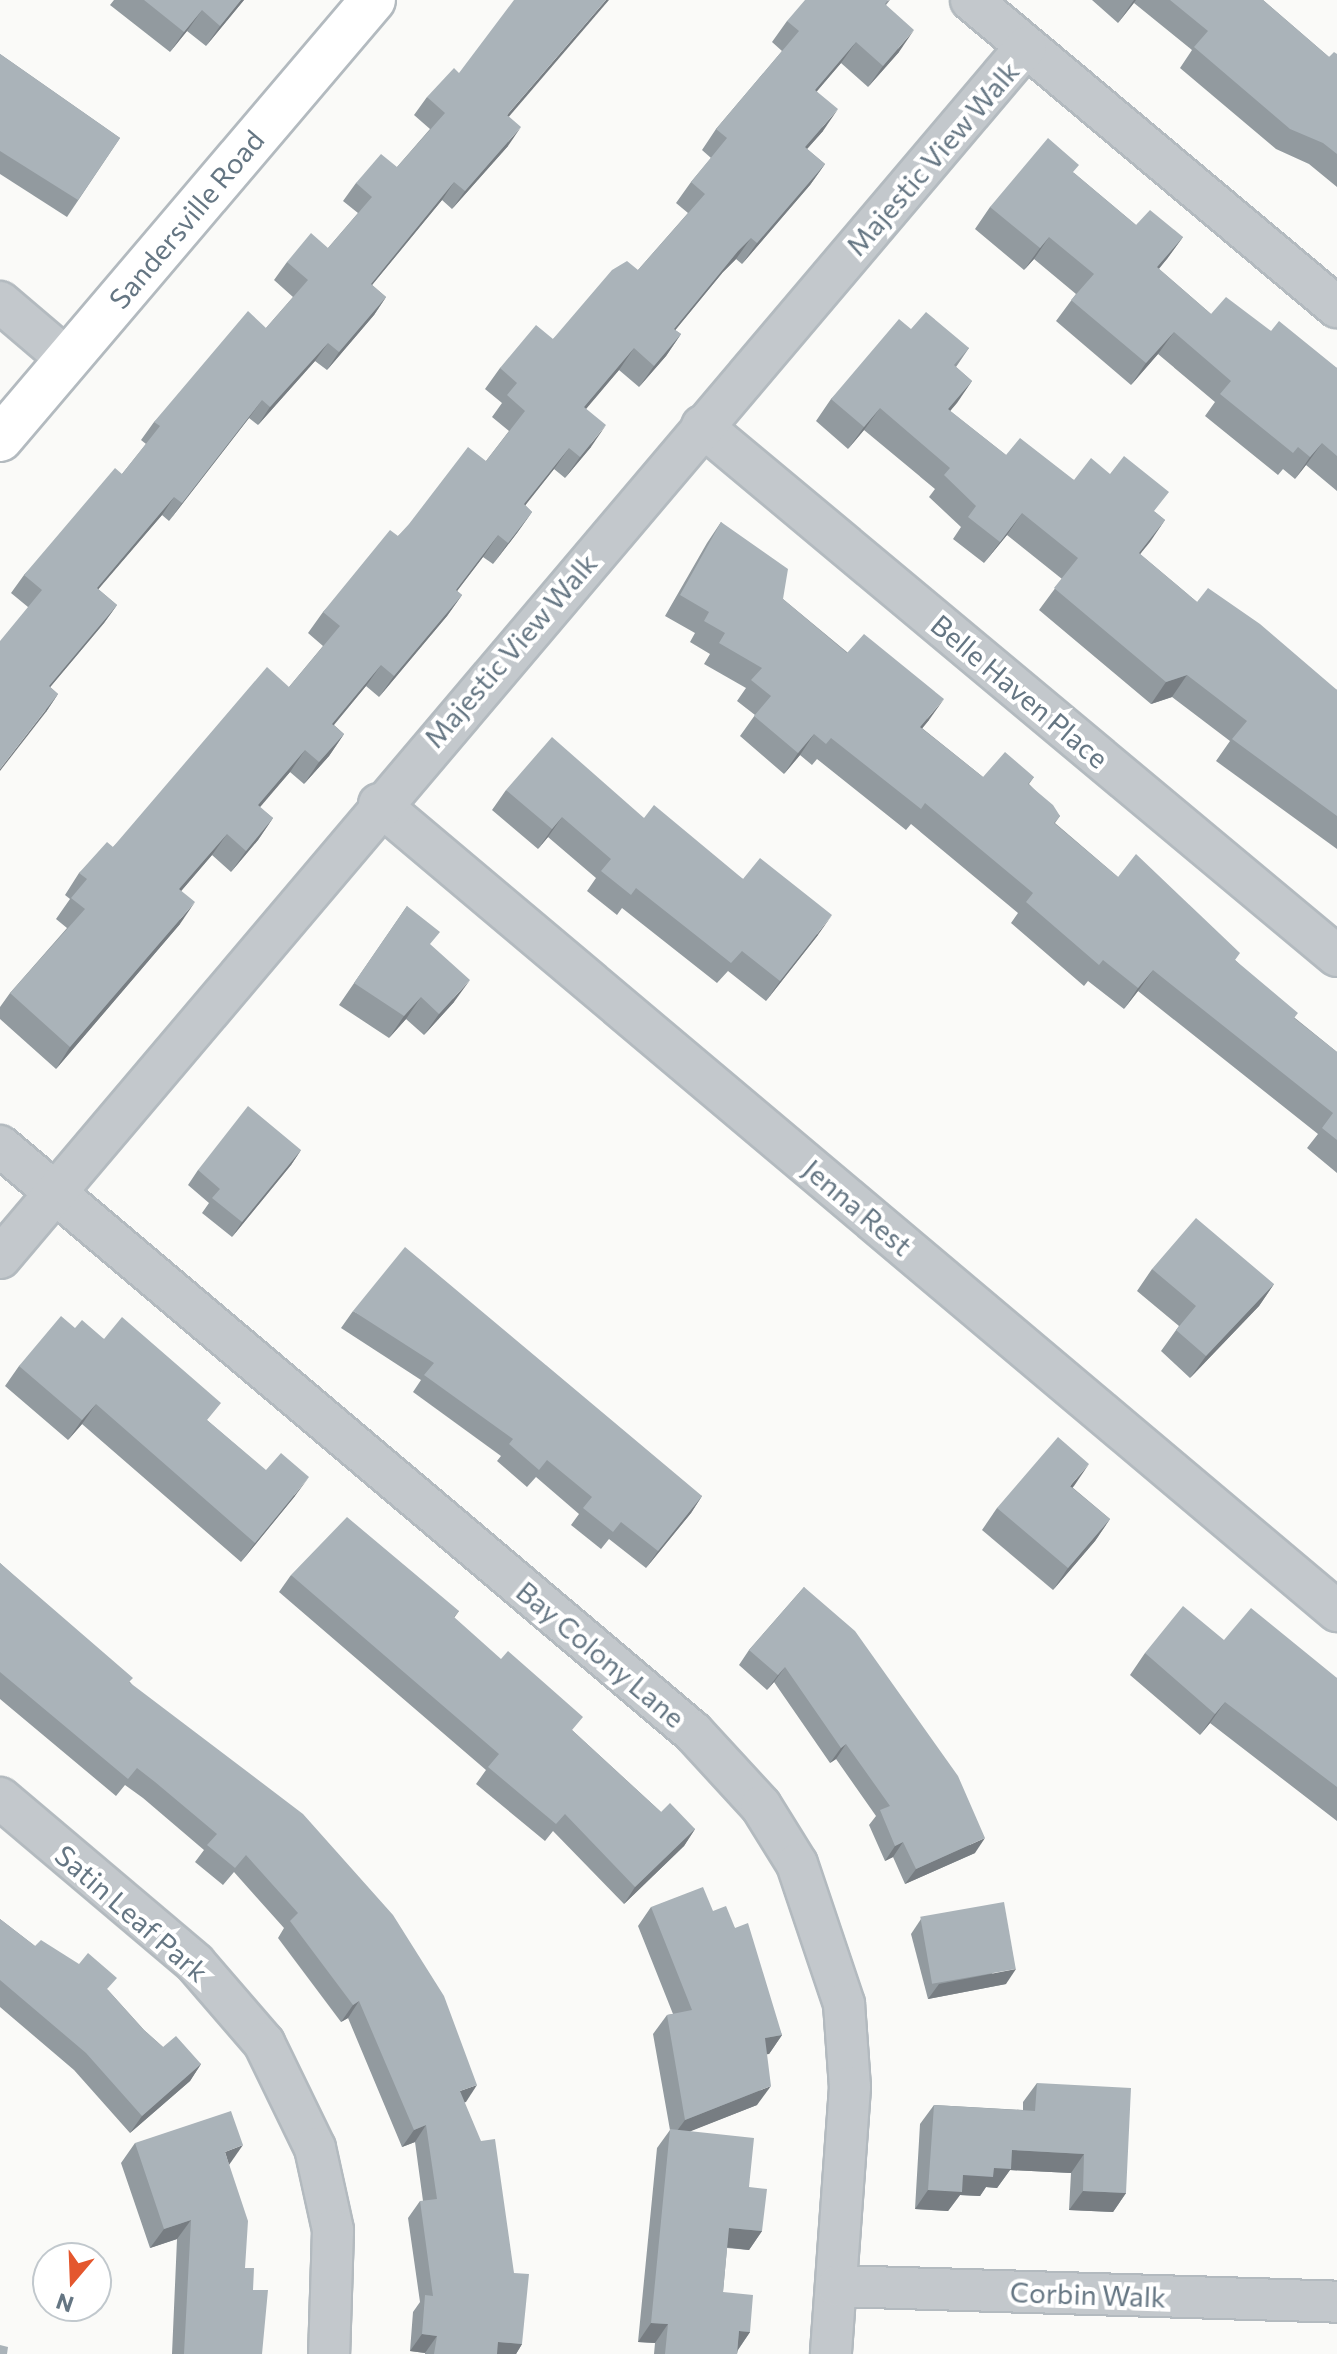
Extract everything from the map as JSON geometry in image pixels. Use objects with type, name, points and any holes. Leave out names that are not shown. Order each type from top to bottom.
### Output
[{"type":"street","name":"Sandersville Road","points":[[0,439],[373,0]]},
{"type":"street","name":"Majestic View Walk","points":[[971,0],[1337,307]]},
{"type":"street","name":"Majestic View Walk","points":[[0,1258],[379,804],[1026,47]]},
{"type":"street","points":[[0,302],[67,359]]},
{"type":"street","name":"Belle Haven Place","points":[[702,426],[1337,956]]},
{"type":"street","name":"Jenna Rest","points":[[379,804],[1337,1611]]},
{"type":"street","name":"Bay Colony Lane","points":[[0,1146],[693,1732],[761,1806],[797,1864],[844,2004],[850,2087],[831,2354]]},
{"type":"street","name":"Satin Leaf Park","points":[[0,1798],[195,1963],[264,2043],[315,2148],[333,2230],[329,2354]]},
{"type":"street","name":"Corbin Walk","points":[[838,2286],[1337,2302]]},
{"type":"building","points":[[144,0],[241,0],[220,26],[202,10],[184,32]]},
{"type":"building","points":[[514,0],[606,0],[507,115],[521,127],[465,191],[454,182],[371,284],[386,297],[339,352],[328,343],[270,407],[262,400],[182,503],[174,497],[97,588],[117,605],[49,686],[58,694],[0,769],[0,641],[42,590],[24,575],[115,468],[122,474],[160,426],[154,422],[248,311],[266,328],[308,280],[287,262],[311,233],[328,248],[372,197],[356,183],[381,154],[397,167],[445,113],[427,97],[454,68],[459,73]]},
{"type":"building","points":[[805,0],[888,0],[885,4],[914,30],[883,66],[856,42],[815,90],[838,109],[805,147],[825,164],[757,243],[751,238],[738,251],[674,329],[681,334],[654,366],[634,348],[584,407],[606,425],[580,457],[569,448],[524,504],[532,512],[508,543],[498,535],[456,590],[462,595],[394,676],[381,665],[332,724],[344,734],[319,762],[305,750],[258,805],[273,818],[246,851],[227,834],[179,889],[195,902],[70,1047],[10,993],[85,909],[71,898],[87,879],[79,873],[107,842],[113,847],[267,667],[289,687],[340,626],[323,612],[390,530],[398,536],[409,524],[468,447],[486,461],[525,411],[507,395],[517,383],[500,368],[536,325],[553,339],[612,270],[627,261],[638,270],[705,194],[691,182],[727,138],[716,129],[799,31],[787,21]]},
{"type":"building","points":[[1170,0],[1263,0],[1329,57],[1334,52],[1337,54],[1337,154],[1323,143],[1290,129],[1194,47],[1208,31]]},
{"type":"building","points":[[0,54],[120,138],[78,200],[0,151]]},
{"type":"building","points":[[1048,138],[1079,165],[1073,172],[1136,225],[1150,210],[1183,237],[1157,267],[1211,314],[1226,297],[1271,331],[1279,321],[1337,368],[1337,456],[1322,443],[1310,457],[1298,447],[1293,453],[1220,394],[1231,381],[1174,332],[1146,363],[1071,300],[1094,274],[1049,237],[1040,248],[990,207]]},
{"type":"building","points":[[926,312],[969,348],[954,365],[972,381],[948,409],[1006,455],[1020,438],[1074,480],[1091,458],[1110,474],[1124,456],[1169,492],[1154,511],[1165,520],[1139,553],[1197,602],[1208,588],[1260,624],[1337,690],[1337,816],[1232,739],[1247,721],[1187,675],[1166,682],[1054,588],[1078,558],[1022,513],[1000,542],[968,517],[976,506],[944,475],[950,468],[880,408],[864,427],[831,399],[899,319],[911,329]]},
{"type":"building","points":[[721,522],[788,569],[783,599],[847,653],[864,634],[944,699],[920,727],[983,777],[1005,752],[1034,777],[1028,784],[1053,805],[1060,816],[1054,823],[1118,877],[1136,854],[1240,953],[1235,960],[1298,1013],[1294,1018],[1337,1052],[1337,1140],[1322,1128],[1333,1113],[1153,970],[1138,988],[1103,960],[1099,965],[1026,902],[1033,893],[925,803],[921,809],[831,738],[826,744],[814,734],[798,753],[754,716],[771,696],[751,680],[762,668],[719,643],[725,633],[704,621],[709,612],[680,595]]},
{"type":"building","points":[[552,737],[644,818],[654,805],[743,879],[760,858],[832,915],[780,981],[742,951],[731,963],[636,888],[631,895],[601,871],[611,859],[562,817],[552,829],[506,790]]},
{"type":"building","points":[[407,906],[440,932],[430,944],[470,980],[439,1014],[421,997],[404,1016],[354,983]]},
{"type":"building","points":[[248,1106],[301,1150],[242,1222],[212,1198],[220,1189],[198,1170]]},
{"type":"building","points":[[1196,1218],[1274,1284],[1206,1356],[1176,1330],[1196,1306],[1152,1269]]},
{"type":"building","points":[[405,1247],[702,1496],[658,1551],[621,1522],[613,1532],[583,1508],[592,1497],[547,1460],[539,1470],[509,1444],[513,1439],[424,1375],[434,1363],[353,1311]]},
{"type":"building","points":[[61,1316],[75,1328],[82,1320],[104,1339],[122,1317],[221,1403],[207,1420],[266,1470],[281,1453],[309,1477],[255,1543],[96,1404],[82,1420],[19,1366]]},
{"type":"building","points":[[1058,1437],[1089,1464],[1070,1486],[1110,1519],[1068,1568],[997,1508]]},
{"type":"building","points":[[347,1517],[459,1611],[454,1617],[501,1659],[508,1651],[583,1717],[572,1730],[661,1812],[670,1803],[695,1829],[635,1887],[565,1814],[556,1824],[488,1767],[499,1754],[291,1575]]},
{"type":"building","points":[[0,1563],[133,1678],[129,1682],[303,1814],[393,1915],[444,1996],[477,2085],[460,2091],[481,2141],[495,2139],[514,2273],[529,2274],[522,2344],[498,2342],[497,2354],[434,2354],[437,2336],[422,2334],[425,2295],[433,2296],[420,2201],[437,2199],[426,2125],[414,2130],[359,2001],[353,2005],[290,1921],[298,1913],[246,1855],[235,1868],[207,1845],[217,1834],[155,1782],[137,1768],[128,1779],[0,1672]]},
{"type":"building","points":[[804,1587],[855,1631],[958,1776],[985,1838],[916,1869],[903,1842],[895,1846],[880,1810],[890,1806],[846,1744],[841,1748],[785,1667],[778,1675],[749,1650]]},
{"type":"building","points":[[1183,1606],[1224,1640],[1251,1608],[1337,1678],[1337,1787],[1225,1702],[1215,1714],[1145,1653]]},
{"type":"building","points":[[703,1887],[713,1911],[726,1906],[735,1928],[748,1923],[782,2035],[765,2038],[771,2086],[685,2120],[667,2015],[692,2010],[651,1907]]},
{"type":"building","points":[[1004,1902],[1016,1969],[932,1984],[920,1917]]},
{"type":"building","points":[[0,1919],[35,1946],[41,1940],[79,1964],[88,1953],[117,1978],[107,1989],[144,2030],[163,2047],[176,2036],[201,2064],[142,2116],[86,2053],[0,1980]]},
{"type":"building","points":[[1037,2083],[1131,2088],[1126,2193],[1083,2191],[1084,2154],[1012,2150],[1011,2169],[994,2168],[993,2177],[963,2175],[962,2192],[928,2190],[934,2105],[1035,2111]]},
{"type":"building","points":[[231,2111],[243,2145],[225,2152],[248,2221],[245,2268],[254,2268],[253,2290],[268,2290],[262,2354],[184,2354],[191,2220],[164,2229],[135,2143]]},
{"type":"building","points":[[670,2129],[754,2138],[749,2187],[767,2189],[762,2231],[729,2228],[723,2292],[753,2295],[750,2332],[739,2331],[737,2354],[665,2354],[668,2324],[651,2323]]},
{"type":"building","points":[[0,2345],[8,2347],[7,2354],[0,2354]]}]
